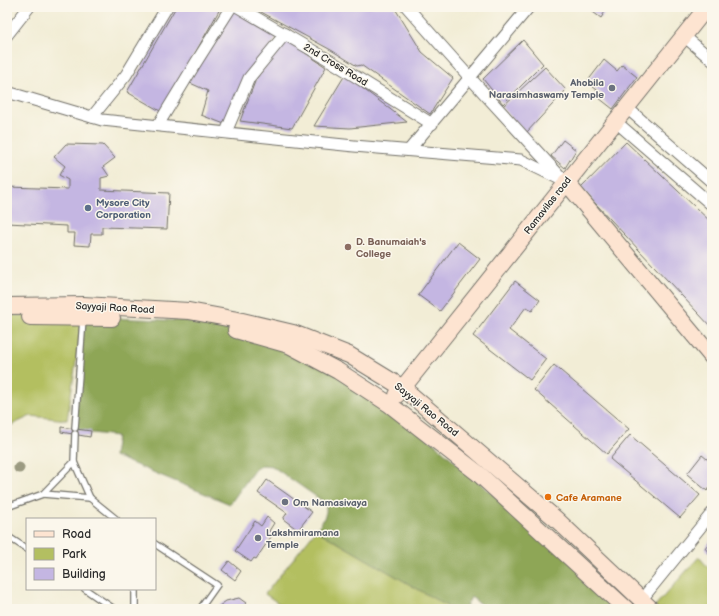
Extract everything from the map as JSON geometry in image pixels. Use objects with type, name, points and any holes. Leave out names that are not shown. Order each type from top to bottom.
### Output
[{"type":"main road","name":"Ramavilas road","points":[[389,404],[706,7]]},
{"type":"main road","points":[[566,182],[712,357]]},
{"type":"main road","name":"Sayyaji Rao Road","points":[[7,306],[190,320],[251,334],[289,345],[338,371],[389,404],[479,474],[639,605]]},
{"type":"main road","name":"Sayyaji Rao Road","points":[[7,317],[83,311],[189,311],[238,320],[293,333],[349,356],[403,388],[556,519],[639,605]]},
{"type":"street","points":[[7,35],[29,7]]},
{"type":"street","points":[[92,117],[126,74],[167,7]]},
{"type":"street","points":[[158,125],[232,7]]},
{"type":"street","name":"2nd Cross Road","points":[[238,7],[329,60],[432,124]]},
{"type":"street","points":[[407,7],[441,44],[469,79],[566,182]]},
{"type":"street","points":[[409,150],[529,7]]},
{"type":"street","points":[[226,132],[249,78],[284,34]]},
{"type":"street","points":[[684,36],[712,60]]},
{"type":"street","points":[[7,92],[102,120],[521,160],[566,182]]},
{"type":"street","points":[[626,107],[712,182]]},
{"type":"street","points":[[615,121],[712,205]]},
{"type":"street","points":[[639,605],[711,516]]},
{"type":"lane","points":[[83,311],[74,462],[90,498],[115,518]]},
{"type":"lane","points":[[43,494],[74,462]]},
{"type":"lane","points":[[7,507],[43,494],[90,498]]},
{"type":"lane","points":[[7,536],[26,548]]},
{"type":"lane","points":[[156,545],[218,585],[200,609]]},
{"type":"lane","points":[[86,590],[114,609]]},
{"type":"lane","points":[[135,590],[135,609]]},
{"type":"green space","points":[[7,315],[83,317],[67,420],[31,416],[7,427]]},
{"type":"green space","points":[[83,317],[190,321],[289,345],[393,408],[626,609],[487,609],[471,597],[465,609],[452,609],[316,530],[326,513],[326,506],[324,502],[272,466],[262,465],[255,469],[230,504],[114,456],[117,436],[75,431]]},
{"type":"green space","points":[[316,530],[452,609],[287,609],[265,594]]},
{"type":"green space","points":[[699,557],[712,572],[712,609],[657,609],[655,606]]},
{"type":"building","points":[[176,7],[221,7],[162,112],[127,92]]},
{"type":"building","points":[[252,7],[394,7],[422,52],[453,78],[430,114],[361,65],[357,66],[331,50]]},
{"type":"building","points":[[586,7],[608,7],[601,18]]},
{"type":"building","points":[[234,9],[277,36],[227,125],[201,115],[208,91],[188,82]]},
{"type":"building","points":[[286,40],[326,67],[292,128],[240,121],[256,79]]},
{"type":"building","points":[[523,40],[543,64],[503,104],[483,79]]},
{"type":"building","name":"Ahobila Narasimhaswamy Temple","points":[[604,60],[617,71],[622,65],[637,77],[613,109],[599,98],[602,94],[587,82]]},
{"type":"building","points":[[545,67],[566,90],[526,133],[502,107]]},
{"type":"building","points":[[345,75],[407,122],[350,128],[314,126]]},
{"type":"building","points":[[563,140],[576,150],[565,168],[551,156]]},
{"type":"building","points":[[626,142],[712,223],[712,328],[581,188]]},
{"type":"building","name":"Mysore City Corporation","points":[[66,144],[103,145],[115,158],[103,167],[109,176],[101,178],[101,190],[169,193],[167,229],[102,227],[102,234],[91,234],[90,246],[74,245],[75,233],[67,233],[67,226],[7,223],[7,187],[68,189],[68,180],[59,175],[65,166],[54,157]]},
{"type":"building","points":[[458,242],[480,259],[440,311],[418,295]]},
{"type":"building","points":[[515,281],[540,300],[532,311],[526,307],[509,330],[546,359],[530,380],[473,336]]},
{"type":"building","points":[[554,365],[629,429],[607,454],[534,390]]},
{"type":"building","points":[[61,427],[91,431],[90,437],[61,432]]},
{"type":"building","points":[[630,435],[700,495],[680,518],[610,459]]},
{"type":"building","points":[[702,455],[712,463],[712,485],[707,491],[687,474]]},
{"type":"building","name":"Om Namasivaya","points":[[267,480],[312,512],[298,530],[283,519],[287,513],[258,493]]},
{"type":"building","points":[[267,517],[274,523],[269,531],[273,534],[256,559],[254,558],[251,562],[235,551],[255,521],[261,526]]},
{"type":"building","points":[[712,538],[712,557],[705,548]]},
{"type":"building","points":[[229,561],[241,571],[235,580],[222,570]]},
{"type":"building","points":[[239,598],[246,603],[242,609],[215,609],[226,601]]},
{"type":"place","name":"Ahobila Narasimhaswamy Temple","points":[[612,88]]},
{"type":"place","name":"Mysore City Corporation","points":[[88,208]]},
{"type":"place","name":"D. Banumaiah's College","points":[[348,247]]},
{"type":"place","name":"Cafe Aramane","points":[[548,497]]},
{"type":"place","name":"Om Namasivaya","points":[[285,502]]},
{"type":"place","name":"Lakshmiramana Temple","points":[[258,538]]}]
